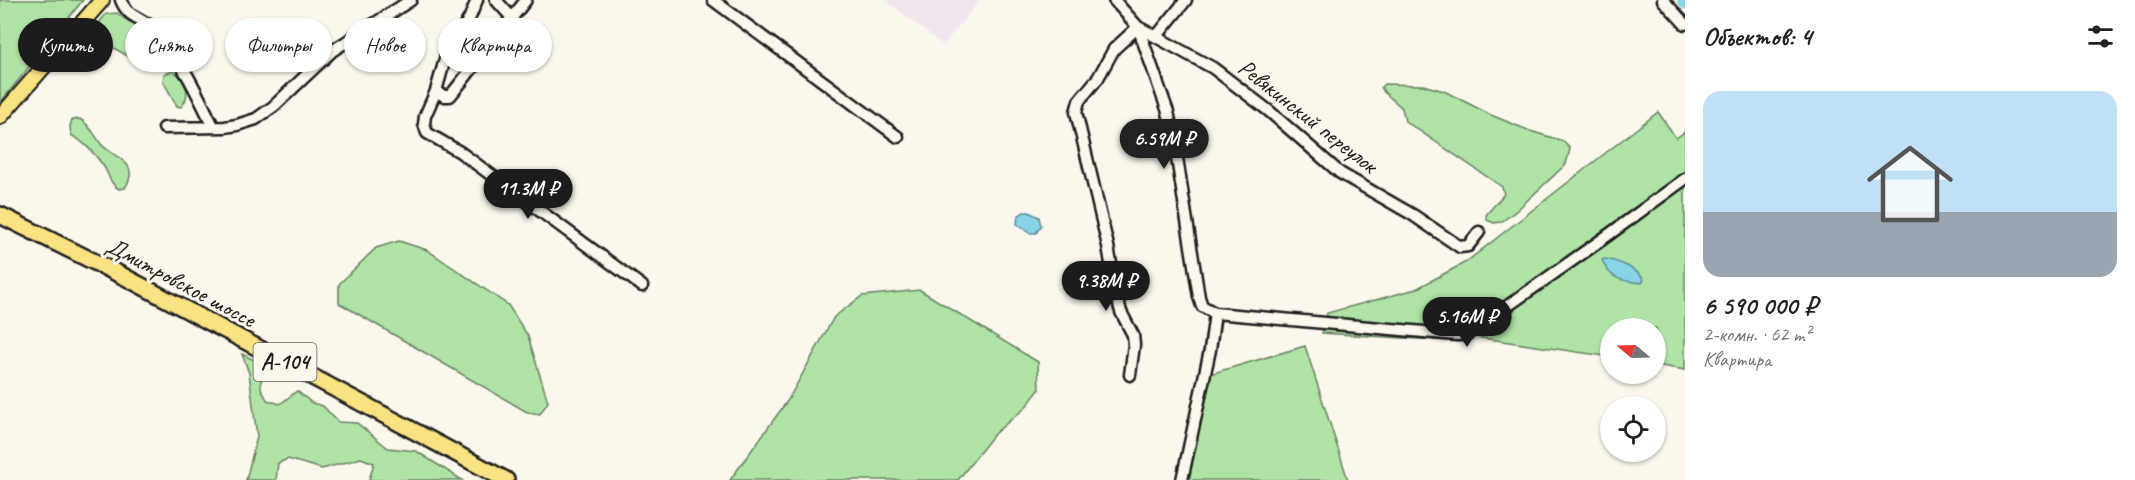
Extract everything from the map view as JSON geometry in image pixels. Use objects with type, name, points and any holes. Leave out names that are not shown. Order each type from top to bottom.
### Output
[{"type":"highway","name":"А-104","points":[[0,210],[24,226]]},
{"type":"highway","name":"А-104","points":[[0,215],[24,226]]},
{"type":"highway","name":"Дмитровское шоссе","points":[[24,226],[135,282],[506,480]]},
{"type":"main road","points":[[0,117],[102,0]]},
{"type":"street","points":[[121,0],[124,9],[132,16],[151,24],[160,34],[186,71],[213,126]]},
{"type":"street","points":[[164,128],[237,125],[256,119],[283,99],[332,51],[411,0]]},
{"type":"street","points":[[477,0],[470,17],[445,58],[436,91],[425,116],[424,124],[427,133],[460,152],[642,286]]},
{"type":"street","points":[[496,0],[512,18]]},
{"type":"street","points":[[514,18],[526,0]]},
{"type":"street","points":[[713,0],[898,136]]},
{"type":"street","name":"Ревякинский переулок","points":[[1114,0],[1138,27],[1213,68],[1269,111],[1340,173],[1413,215],[1460,247],[1468,246],[1479,232]]},
{"type":"street","points":[[1156,37],[1186,0]]},
{"type":"street","points":[[1663,0],[1685,24]]},
{"type":"street","points":[[1130,375],[1133,335],[1121,312],[1116,293],[1108,246],[1076,112],[1079,101],[1098,78],[1114,49],[1138,27],[1168,112],[1198,297],[1202,306],[1215,313],[1457,335],[1469,333],[1685,179]]},
{"type":"street","points":[[436,91],[444,96],[450,96],[470,72]]},
{"type":"street","points":[[1182,480],[1210,350],[1215,313]]},
{"type":"shaded area","points":[[885,0],[980,0],[943,45]]},
{"type":"green space","points":[[0,0],[83,0],[68,18],[18,18],[18,72],[25,72],[0,103]]},
{"type":"green space","points":[[117,13],[125,19],[125,55],[113,48],[113,18],[103,18],[106,14]]},
{"type":"green space","points":[[174,72],[184,83],[187,93],[181,107],[177,106],[163,81],[164,74]]},
{"type":"green space","points":[[1384,84],[1423,85],[1444,91],[1491,115],[1530,131],[1563,141],[1570,149],[1566,164],[1501,222],[1494,223],[1487,220],[1486,215],[1504,194],[1502,187],[1405,121],[1402,108],[1381,87]]},
{"type":"green space","points":[[1658,112],[1676,138],[1685,132],[1685,370],[1666,367],[1666,318],[1600,318],[1600,355],[1475,337],[1466,342],[1322,333],[1327,313],[1416,289],[1466,262]]},
{"type":"green space","points":[[80,119],[106,149],[128,166],[130,172],[125,188],[116,187],[103,165],[84,144],[71,135],[72,120]]},
{"type":"green space","points":[[399,241],[427,250],[508,305],[528,336],[548,402],[540,414],[527,412],[339,303],[339,284],[376,248]]},
{"type":"green space","points":[[920,290],[1038,362],[1039,390],[1025,408],[995,433],[958,480],[730,480],[788,400],[834,317],[862,296]]},
{"type":"green space","points":[[1305,346],[1348,480],[1178,480],[1203,376]]},
{"type":"green space","points":[[242,354],[262,364],[261,388],[267,400],[280,404],[297,391],[312,403],[323,406],[338,422],[357,423],[388,448],[416,451],[462,480],[369,480],[374,463],[361,458],[322,469],[288,459],[278,463],[276,480],[246,480],[257,437],[249,373]]},
{"type":"water","points":[[1024,212],[1039,217],[1041,226],[1036,233],[1029,233],[1017,224],[1018,216]]},
{"type":"water","points":[[1602,260],[1626,266],[1637,272],[1644,280],[1642,283],[1613,276],[1605,267]]}]
